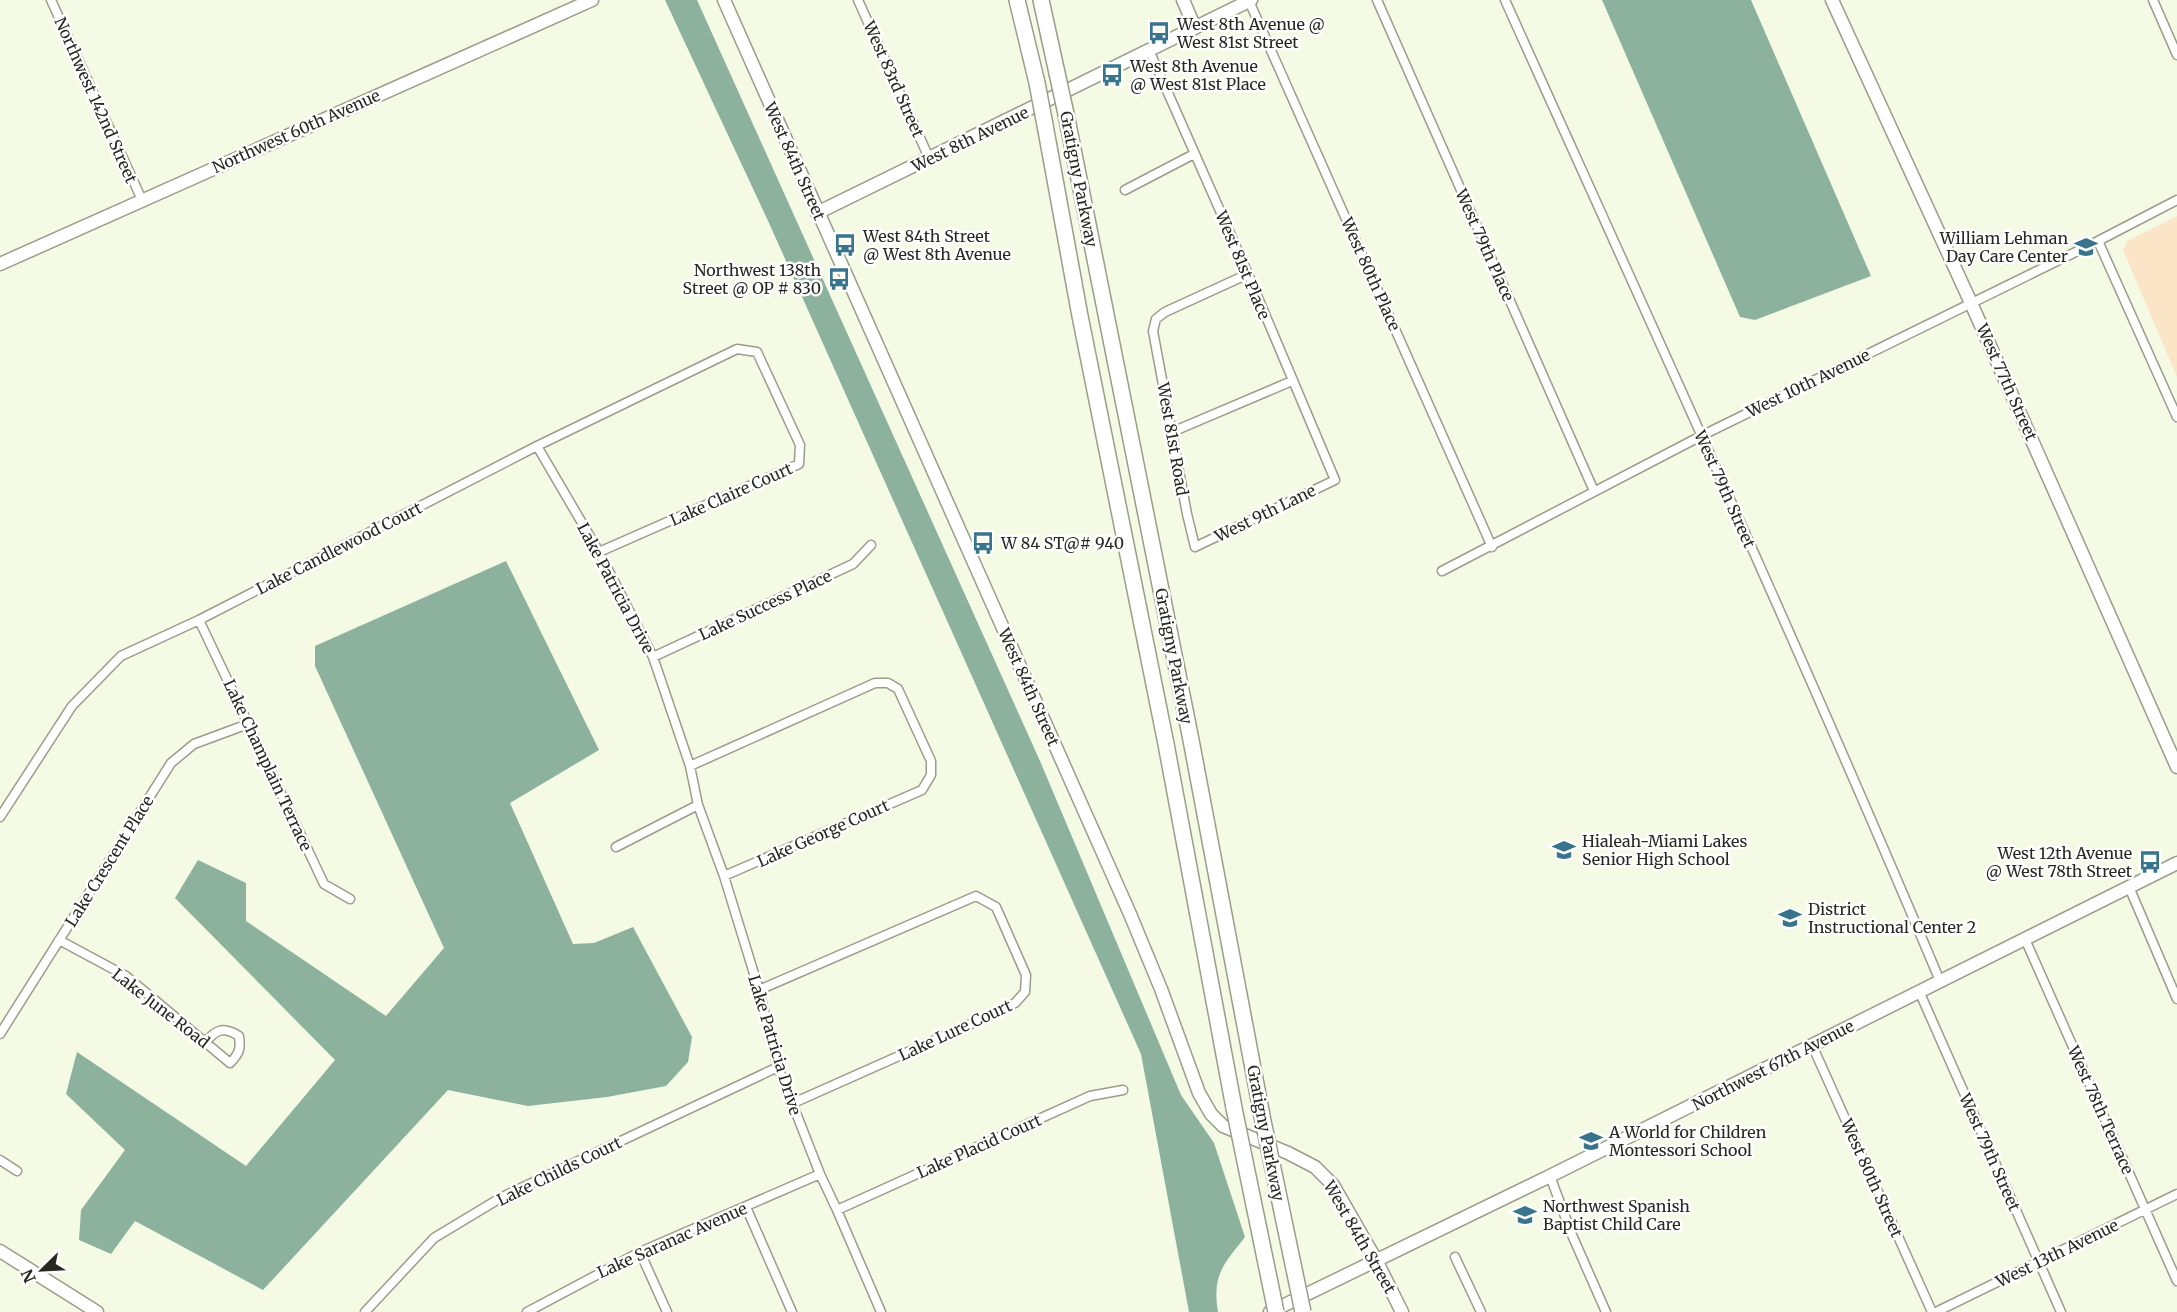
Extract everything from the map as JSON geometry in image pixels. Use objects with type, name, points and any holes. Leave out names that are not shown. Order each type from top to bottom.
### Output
[{"type":"highway","name":"Gratigny Parkway","points":[[1017,0],[1037,83],[1080,316],[1166,744],[1234,1108],[1276,1312]]},
{"type":"highway","name":"Gratigny Parkway","points":[[1041,0],[1066,114],[1191,740],[1262,1116],[1303,1312]]},
{"type":"street","name":"Northwest 142nd Street","points":[[51,0],[142,200]]},
{"type":"street","name":"Northwest 60th Avenue","points":[[0,264],[592,0]]},
{"type":"street","name":"West 84th Street","points":[[724,0],[1134,923],[1199,1093],[1211,1114],[1223,1126],[1315,1167],[1333,1185],[1376,1260],[1402,1312]]},
{"type":"street","name":"West 83rd Street","points":[[858,0],[929,158]]},
{"type":"street","points":[[1183,0],[1195,28]]},
{"type":"street","name":"West 8th Avenue","points":[[818,213],[1250,0]]},
{"type":"street","name":"West 80th Place","points":[[1250,0],[1492,547]]},
{"type":"street","name":"West 79th Place","points":[[1377,0],[1594,490]]},
{"type":"street","name":"West 79th Street","points":[[1505,0],[1853,774],[1940,981]]},
{"type":"street","name":"West 77th Street","points":[[1832,0],[1971,303],[2177,767]]},
{"type":"street","points":[[2153,0],[2177,55]]},
{"type":"street","name":"West 81st Place","points":[[1149,50],[1248,274],[1335,480]]},
{"type":"street","points":[[1125,190],[1194,154]]},
{"type":"street","name":"West 10th Avenue","points":[[1442,571],[1492,547],[1594,490],[2177,200]]},
{"type":"street","points":[[2098,241],[2177,417]]},
{"type":"street","name":"West 81st Road","points":[[1195,547],[1153,331],[1156,319],[1165,312],[1248,274]]},
{"type":"street","name":"Lake Candlewood Court","points":[[0,817],[72,706],[122,656],[199,620],[537,446],[737,348]]},
{"type":"street","name":"Lake Claire Court","points":[[599,552],[799,464],[800,445],[757,352],[737,348]]},
{"type":"street","points":[[1172,432],[1292,381]]},
{"type":"street","name":"Lake Patricia Drive","points":[[537,446],[599,552],[653,657],[690,766],[698,805],[724,876],[759,990],[778,1067],[820,1174],[882,1312]]},
{"type":"street","name":"West 9th Lane","points":[[1195,547],[1335,480]]},
{"type":"street","name":"Lake Success Place","points":[[653,657],[853,564],[872,545]]},
{"type":"street","name":"Lake Champlain Terrace","points":[[199,620],[324,884],[350,899]]},
{"type":"street","name":"Lake George Court","points":[[690,766],[874,683],[888,683],[897,689],[932,761],[932,775],[922,790],[724,876]]},
{"type":"street","name":"Lake Crescent Place","points":[[0,1034],[171,763],[194,744],[248,724]]},
{"type":"street","points":[[616,847],[698,805]]},
{"type":"street","name":"Northwest 67th Avenue","points":[[1270,1312],[1550,1176],[2177,863]]},
{"type":"street","points":[[2129,887],[2176,997]]},
{"type":"street","name":"Lake Lure Court","points":[[759,990],[976,896],[996,907],[1026,975],[1025,992],[1015,1003],[791,1104]]},
{"type":"street","name":"West 78th Terrace","points":[[2025,939],[2177,1281]]},
{"type":"street","name":"Lake June Road","points":[[58,940],[126,976],[205,1043],[230,1063],[237,1056],[241,1047],[239,1036],[230,1030],[220,1030],[212,1034],[205,1043]]},
{"type":"street","name":"West 79th Street","points":[[1919,991],[2061,1312]]},
{"type":"street","name":"West 80th Street","points":[[1812,1045],[1934,1312]]},
{"type":"street","name":"Lake Childs Court","points":[[365,1312],[434,1238],[502,1197],[778,1067]]},
{"type":"street","name":"Lake Placid Court","points":[[837,1210],[1090,1096],[1123,1090]]},
{"type":"street","points":[[0,1160],[18,1171]]},
{"type":"street","name":"Lake Saranac Avenue","points":[[533,1310],[640,1252],[820,1174]]},
{"type":"street","points":[[1550,1176],[1572,1235],[1606,1312]]},
{"type":"street","name":"West 13th Avenue","points":[[1934,1312],[2177,1194]]},
{"type":"street","points":[[746,1207],[792,1312]]},
{"type":"street","points":[[0,1251],[97,1312]]},
{"type":"street","points":[[640,1252],[667,1312]]},
{"type":"street","points":[[1455,1257],[1481,1312]]},
{"type":"shaded area","points":[[665,0],[697,0],[1040,761],[1181,1095],[1214,1143],[1245,1237],[1225,1263],[1218,1279],[1218,1312],[1189,1312],[1141,1054],[769,223]]},
{"type":"shaded area","points":[[1602,0],[1751,0],[1871,276],[1755,320],[1740,317]]},
{"type":"shaded area","points":[[2177,216],[2177,377],[2123,250],[2127,241]]},
{"type":"shaded area","points":[[506,561],[599,750],[510,803],[573,944],[594,943],[633,927],[692,1037],[688,1062],[666,1086],[607,1097],[528,1106],[448,1090],[263,1290],[135,1221],[111,1254],[79,1240],[81,1210],[125,1150],[66,1094],[77,1052],[246,1166],[335,1060],[175,898],[198,860],[246,883],[246,921],[386,1016],[444,948],[315,666],[315,646]]},
{"type":"place","name":"West 8th Avenue @ West 81st Street","points":[[1159,33]]},
{"type":"place","name":"West 8th Avenue @ West 81st Place","points":[[1112,75]]},
{"type":"place","name":"West 84th Street @ West 8th Avenue","points":[[845,245]]},
{"type":"place","name":"William Lehman Day Care Center","points":[[2086,247]]},
{"type":"place","name":"Northwest 138th Street @ OP # 830","points":[[839,279]]},
{"type":"place","name":"W 84 ST@# 940","points":[[983,543]]},
{"type":"place","name":"Hialeah-Miami Lakes Senior High School","points":[[1564,850]]},
{"type":"place","name":"West 12th Avenue @ West 78th Street","points":[[2150,862]]},
{"type":"place","name":"District Instructional Center 2","points":[[1790,918]]},
{"type":"place","name":"A World for Children Montessori School","points":[[1591,1141]]},
{"type":"place","name":"Northwest Spanish Baptist Child Care","points":[[1525,1215]]}]
